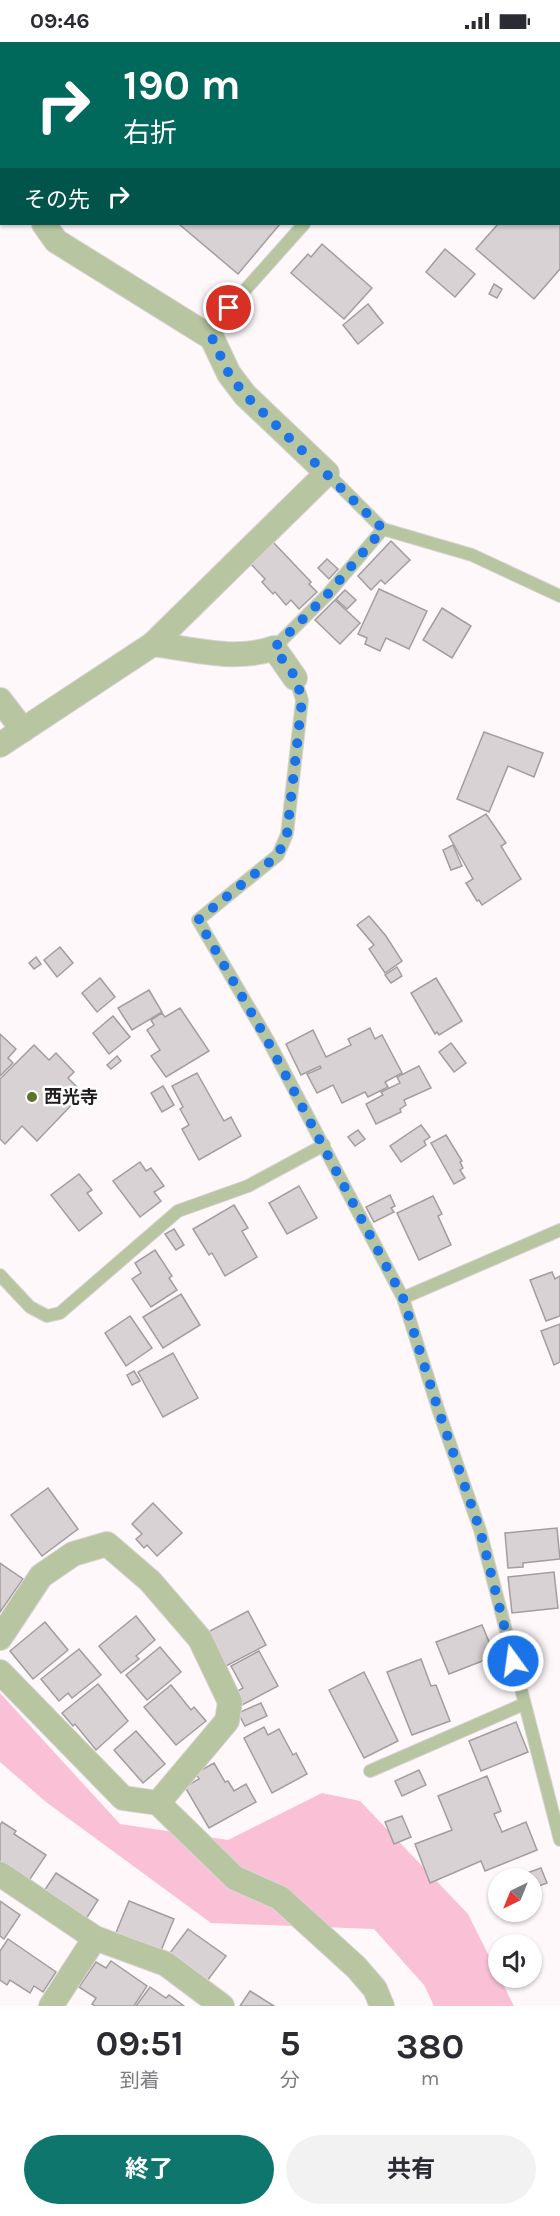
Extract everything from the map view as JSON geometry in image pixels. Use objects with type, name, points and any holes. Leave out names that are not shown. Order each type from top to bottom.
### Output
[{"type":"street","points":[[0,746],[153,644],[327,473],[245,395],[229,374],[212,338],[56,241],[45,225]]},
{"type":"street","points":[[153,644],[240,656],[258,654],[274,648],[296,678]]},
{"type":"street","points":[[0,700],[22,730]]},
{"type":"street","points":[[0,1638],[41,1576],[73,1554],[106,1544],[150,1581],[200,1639],[230,1702],[227,1721],[158,1803]]},
{"type":"street","points":[[0,1672],[123,1798],[158,1803],[235,1878],[280,1898],[348,1959],[375,1989],[382,2006]]},
{"type":"street","points":[[0,1874],[95,1938],[166,1964],[222,2006]]},
{"type":"street","points":[[51,2006],[95,1938]]},
{"type":"lane","points":[[212,338],[229,308],[303,225]]},
{"type":"lane","points":[[327,473],[383,529],[472,555],[560,596]]},
{"type":"lane","points":[[274,648],[327,595],[383,529]]},
{"type":"lane","points":[[296,678],[302,700],[287,834],[278,855],[198,920],[324,1145],[403,1298],[480,1530],[560,1840]]},
{"type":"lane","points":[[0,1275],[30,1308],[47,1316],[60,1313],[178,1211],[248,1186],[324,1145]]},
{"type":"lane","points":[[403,1298],[560,1230]]},
{"type":"lane","points":[[370,1771],[524,1704]]},
{"type":"shaded area","points":[[0,1693],[120,1824],[228,1840],[322,1793],[360,1801],[468,1914],[488,1954],[488,1988],[505,1988],[514,2006],[434,2006],[424,1985],[374,1929],[211,1923],[46,1802],[0,1762]]},
{"type":"building","points":[[180,225],[279,225],[238,274]]},
{"type":"building","points":[[497,225],[560,225],[560,269],[534,299],[476,249]]},
{"type":"building","points":[[322,244],[372,288],[344,319],[291,273],[308,254],[311,257]]},
{"type":"building","points":[[445,249],[475,274],[455,297],[426,272]]},
{"type":"building","points":[[494,284],[502,289],[497,298],[489,294]]},
{"type":"building","points":[[368,304],[383,323],[358,344],[343,325]]},
{"type":"building","points":[[391,541],[410,560],[385,584],[381,580],[371,590],[358,576]]},
{"type":"building","points":[[273,542],[311,582],[309,584],[317,592],[299,609],[291,600],[286,605],[275,592],[273,594],[262,582],[265,579],[250,563]]},
{"type":"building","points":[[327,559],[338,569],[329,579],[318,568]]},
{"type":"building","points":[[379,589],[427,611],[409,649],[386,638],[380,651],[365,644],[367,638],[358,634]]},
{"type":"building","points":[[345,590],[356,600],[347,609],[336,599]]},
{"type":"building","points":[[335,600],[360,623],[340,644],[315,620]]},
{"type":"building","points":[[442,608],[471,626],[452,658],[423,640]]},
{"type":"building","points":[[484,732],[543,753],[534,777],[508,766],[489,812],[457,799]]},
{"type":"building","points":[[486,814],[506,843],[501,846],[521,879],[482,905],[466,883],[473,879],[449,836]]},
{"type":"building","points":[[453,845],[462,866],[451,870],[443,850]]},
{"type":"building","points":[[369,916],[386,936],[402,961],[385,973],[369,949],[374,945],[357,925]]},
{"type":"building","points":[[60,947],[73,963],[57,977],[44,960]]},
{"type":"building","points":[[36,957],[41,964],[34,969],[29,963]]},
{"type":"building","points":[[397,967],[402,976],[391,983],[385,975]]},
{"type":"building","points":[[100,978],[115,997],[97,1012],[82,993]]},
{"type":"building","points":[[436,978],[462,1021],[439,1035],[437,1032],[435,1034],[411,993]]},
{"type":"building","points":[[149,990],[162,1012],[132,1030],[118,1008]]},
{"type":"building","points":[[180,1008],[209,1051],[166,1077],[151,1056],[160,1050],[147,1030],[154,1025],[151,1020],[162,1013],[165,1017]]},
{"type":"building","points":[[113,1016],[130,1037],[109,1054],[93,1033]]},
{"type":"building","points":[[370,1028],[375,1039],[382,1035],[402,1073],[385,1082],[388,1087],[368,1097],[365,1092],[342,1103],[333,1085],[317,1093],[307,1074],[321,1068],[320,1066],[301,1075],[286,1044],[313,1030],[326,1057],[351,1045],[348,1039]]},
{"type":"building","points":[[0,1034],[16,1049],[8,1058],[13,1063],[0,1076]]},
{"type":"building","points":[[451,1043],[466,1063],[454,1072],[439,1052]]},
{"type":"building","points":[[34,1045],[49,1060],[56,1053],[74,1072],[68,1078],[83,1093],[37,1141],[22,1126],[5,1144],[0,1139],[0,1079]]},
{"type":"building","points":[[117,1056],[121,1061],[111,1069],[107,1065]]},
{"type":"building","points":[[419,1066],[431,1088],[404,1100],[406,1105],[400,1109],[401,1112],[376,1124],[366,1104],[383,1095],[381,1092],[400,1083],[397,1077]]},
{"type":"building","points":[[197,1073],[224,1121],[231,1117],[241,1136],[199,1160],[182,1129],[189,1125],[180,1109],[183,1107],[172,1086]]},
{"type":"building","points":[[163,1086],[174,1105],[162,1112],[151,1093]]},
{"type":"building","points":[[421,1125],[430,1137],[424,1141],[426,1145],[401,1162],[390,1146]]},
{"type":"building","points":[[358,1130],[365,1139],[355,1146],[348,1137]]},
{"type":"building","points":[[446,1135],[462,1161],[460,1162],[463,1168],[460,1170],[465,1178],[454,1184],[431,1143]]},
{"type":"building","points":[[140,1162],[146,1171],[151,1168],[164,1186],[154,1192],[161,1201],[140,1217],[113,1181]]},
{"type":"building","points":[[79,1174],[92,1190],[87,1193],[102,1213],[79,1231],[51,1195]]},
{"type":"building","points":[[299,1186],[317,1218],[287,1234],[269,1203]]},
{"type":"building","points":[[390,1195],[395,1206],[391,1208],[394,1212],[374,1222],[366,1207]]},
{"type":"building","points":[[433,1196],[442,1214],[438,1216],[451,1245],[419,1260],[397,1213]]},
{"type":"building","points":[[234,1205],[248,1228],[242,1231],[257,1257],[225,1276],[212,1253],[209,1255],[193,1229]]},
{"type":"building","points":[[174,1229],[184,1245],[176,1250],[165,1234]]},
{"type":"building","points":[[155,1250],[172,1276],[169,1278],[177,1290],[151,1307],[132,1279],[141,1273],[135,1263]]},
{"type":"building","points":[[552,1272],[555,1279],[560,1276],[560,1316],[546,1321],[530,1280]]},
{"type":"building","points":[[181,1294],[200,1325],[163,1348],[143,1317]]},
{"type":"building","points":[[130,1316],[152,1348],[126,1366],[105,1333]]},
{"type":"building","points":[[560,1324],[560,1362],[554,1365],[541,1331]]},
{"type":"building","points":[[173,1353],[198,1398],[163,1417],[138,1372]]},
{"type":"building","points":[[134,1371],[140,1381],[132,1385],[127,1375]]},
{"type":"building","points":[[48,1488],[78,1529],[42,1556],[11,1515]]},
{"type":"building","points":[[153,1503],[182,1533],[157,1556],[147,1545],[144,1548],[136,1539],[142,1534],[132,1524]]},
{"type":"building","points":[[557,1528],[560,1559],[523,1563],[523,1567],[508,1568],[505,1533]]},
{"type":"building","points":[[0,1563],[23,1579],[0,1612]]},
{"type":"building","points":[[554,1572],[558,1608],[512,1613],[508,1577]]},
{"type":"building","points":[[248,1611],[266,1645],[226,1666],[208,1632]]},
{"type":"building","points":[[136,1616],[155,1640],[136,1656],[139,1659],[121,1673],[99,1646]]},
{"type":"building","points":[[45,1622],[68,1650],[33,1679],[10,1651]]},
{"type":"building","points":[[482,1625],[495,1656],[449,1674],[436,1642]]},
{"type":"building","points":[[160,1647],[181,1672],[147,1700],[126,1675]]},
{"type":"building","points":[[79,1649],[101,1675],[72,1698],[68,1693],[59,1701],[41,1679]]},
{"type":"building","points":[[259,1651],[278,1686],[242,1705],[236,1692],[243,1688],[231,1666]]},
{"type":"building","points":[[421,1659],[431,1686],[436,1685],[450,1721],[412,1735],[387,1672]]},
{"type":"building","points":[[364,1672],[398,1741],[364,1758],[329,1690]]},
{"type":"building","points":[[98,1684],[128,1721],[96,1750],[75,1724],[73,1726],[62,1713]]},
{"type":"building","points":[[171,1685],[191,1710],[194,1707],[206,1721],[176,1745],[144,1707]]},
{"type":"building","points":[[261,1703],[267,1716],[245,1726],[238,1713]]},
{"type":"building","points":[[516,1722],[528,1752],[481,1771],[469,1741]]},
{"type":"building","points":[[264,1727],[268,1735],[279,1729],[293,1755],[296,1753],[307,1774],[272,1793],[244,1738]]},
{"type":"building","points":[[136,1731],[165,1764],[143,1783],[114,1750]]},
{"type":"building","points":[[214,1763],[225,1782],[228,1781],[234,1791],[246,1784],[256,1802],[209,1828],[185,1787],[199,1779],[196,1773]]},
{"type":"building","points":[[419,1770],[426,1785],[402,1796],[395,1781]]},
{"type":"building","points":[[487,1776],[501,1811],[494,1814],[502,1832],[526,1822],[537,1850],[485,1871],[481,1861],[430,1883],[415,1844],[452,1830],[438,1796]]},
{"type":"building","points":[[402,1816],[411,1837],[394,1844],[385,1822]]},
{"type":"building","points":[[2,1822],[16,1831],[14,1834],[46,1855],[28,1882],[0,1864],[0,1825]]},
{"type":"building","points":[[542,1870],[547,1883],[542,1885]]},
{"type":"building","points":[[56,1873],[98,1900],[86,1919],[44,1891]]},
{"type":"building","points":[[0,1901],[20,1915],[4,1939],[0,1936]]},
{"type":"building","points":[[129,1901],[174,1919],[160,1953],[115,1935]]},
{"type":"building","points":[[188,1929],[226,1956],[207,1981],[170,1953]]},
{"type":"building","points":[[8,1939],[56,1972],[43,1992],[34,1986],[30,1993],[10,1980],[7,1985],[0,1980],[0,1951]]},
{"type":"building","points":[[111,1961],[147,1986],[134,2006],[95,2006],[92,2004],[96,1998],[79,1987],[96,1962],[106,1968]]},
{"type":"building","points":[[150,1987],[166,1998],[169,1995],[184,2006],[136,2006]]},
{"type":"building","points":[[250,1991],[274,2006],[240,2006]]},
{"type":"place","name":"西光寺","points":[[32,1097]]},
{"type":"route","points":[[229,308],[212,338],[229,374],[245,395],[383,529],[327,595],[274,648],[296,678],[302,700],[287,834],[278,855],[198,920],[324,1145],[403,1298],[480,1530],[513,1661]]}]
